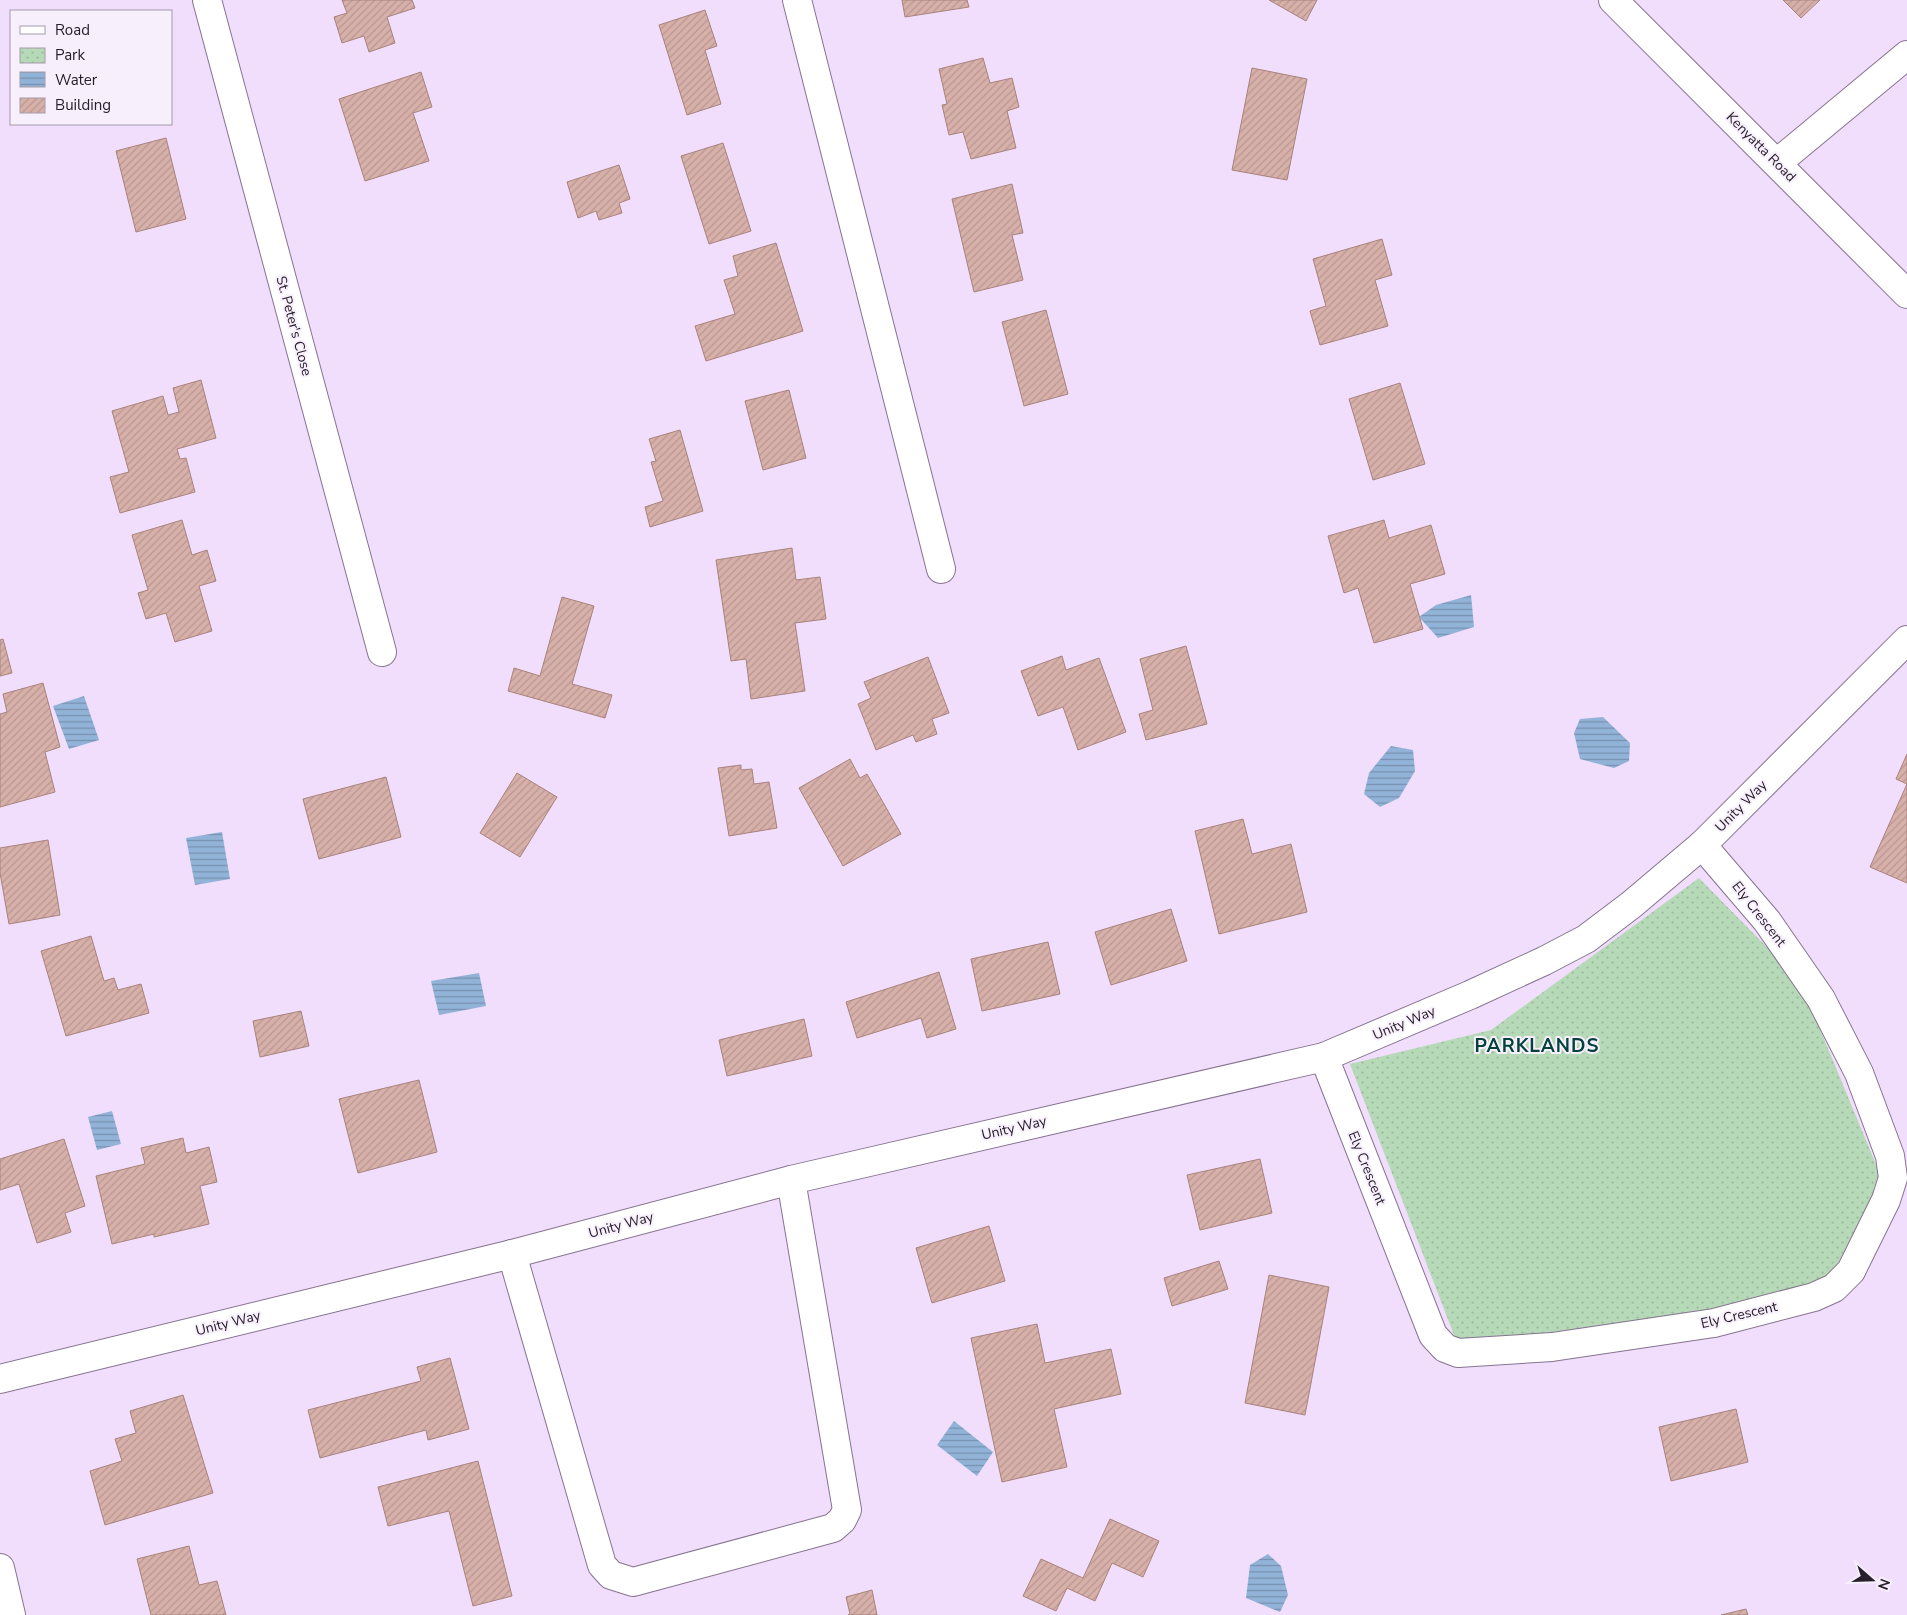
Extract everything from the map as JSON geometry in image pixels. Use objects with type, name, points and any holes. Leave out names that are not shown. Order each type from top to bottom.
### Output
[{"type":"street","name":"St. Peter's Close","points":[[207,0],[382,652]]},
{"type":"street","points":[[797,0],[941,569]]},
{"type":"street","name":"Kenyatta Road","points":[[1613,0],[1907,294]]},
{"type":"street","points":[[1777,163],[1907,55]]},
{"type":"street","name":"Unity Way","points":[[0,1379],[512,1254],[792,1180],[1324,1057],[1470,995],[1544,961],[1586,939],[1631,905],[1702,845],[1907,640]]},
{"type":"street","name":"Ely Crescent","points":[[1324,1057],[1433,1335],[1445,1348],[1458,1353],[1552,1347],[1714,1323],[1814,1297],[1834,1288],[1851,1272],[1886,1200],[1893,1178],[1890,1156],[1859,1073],[1821,998],[1767,921],[1702,845]]},
{"type":"street","points":[[512,1254],[602,1565],[611,1575],[621,1580],[633,1582],[643,1580],[833,1528],[842,1520],[847,1510],[792,1180]]},
{"type":"street","points":[[0,1568],[11,1615]]},
{"type":"green space","points":[[1699,878],[1800,981],[1882,1179],[1827,1284],[1713,1313],[1457,1343],[1350,1064],[1491,1030]]},
{"type":"water","points":[[1471,595],[1474,627],[1438,638],[1419,617],[1436,605]]},
{"type":"water","points":[[84,696],[99,740],[69,749],[53,706]]},
{"type":"water","points":[[1603,717],[1630,743],[1629,761],[1614,768],[1580,759],[1574,733],[1580,719]]},
{"type":"water","points":[[1391,746],[1413,750],[1415,771],[1399,798],[1380,807],[1364,794],[1369,773]]},
{"type":"water","points":[[222,832],[230,879],[195,885],[186,838]]},
{"type":"water","points":[[479,973],[486,1006],[439,1015],[431,981]]},
{"type":"water","points":[[112,1111],[121,1144],[97,1150],[88,1117]]},
{"type":"water","points":[[954,1421],[993,1452],[977,1476],[937,1445]]},
{"type":"water","points":[[1268,1554],[1281,1566],[1288,1595],[1280,1612],[1246,1598],[1250,1565]]},
{"type":"building","points":[[342,0],[412,0],[415,8],[387,17],[395,43],[369,52],[364,36],[342,43],[334,17],[347,13]]},
{"type":"building","points":[[902,0],[967,0],[969,7],[905,17]]},
{"type":"building","points":[[1269,0],[1317,0],[1306,21]]},
{"type":"building","points":[[1783,0],[1820,0],[1801,18]]},
{"type":"building","points":[[705,10],[717,46],[705,50],[721,104],[687,115],[659,25]]},
{"type":"building","points":[[983,58],[990,83],[1012,78],[1019,107],[1007,111],[1016,148],[971,159],[963,132],[949,135],[942,105],[947,104],[939,69]]},
{"type":"building","points":[[1252,68],[1307,79],[1287,180],[1232,170]]},
{"type":"building","points":[[421,72],[432,107],[413,113],[429,161],[365,181],[339,99]]},
{"type":"building","points":[[166,138],[186,219],[136,232],[116,151]]},
{"type":"building","points":[[723,143],[751,231],[709,244],[681,156]]},
{"type":"building","points":[[619,165],[630,199],[619,203],[622,213],[599,220],[596,211],[578,218],[567,182]]},
{"type":"building","points":[[1012,184],[1023,233],[1012,235],[1023,280],[974,292],[952,199]]},
{"type":"building","points":[[1382,239],[1392,275],[1375,280],[1388,326],[1320,345],[1310,311],[1326,306],[1313,259]]},
{"type":"building","points":[[776,243],[803,331],[706,361],[695,326],[735,314],[724,280],[738,276],[733,256]]},
{"type":"building","points":[[1046,310],[1068,394],[1024,406],[1002,322]]},
{"type":"building","points":[[201,380],[216,438],[177,449],[180,459],[186,458],[195,492],[120,513],[110,477],[129,472],[112,411],[163,396],[168,415],[179,412],[173,388]]},
{"type":"building","points":[[1400,383],[1425,464],[1373,480],[1349,399]]},
{"type":"building","points":[[789,390],[806,458],[763,470],[745,401]]},
{"type":"building","points":[[680,430],[703,511],[650,527],[645,507],[663,501],[651,462],[656,461],[649,439]]},
{"type":"building","points":[[182,520],[192,555],[207,550],[216,581],[199,586],[212,631],[175,642],[166,613],[146,619],[138,593],[148,590],[132,535]]},
{"type":"building","points":[[1384,520],[1389,538],[1431,525],[1445,574],[1410,584],[1423,629],[1374,643],[1358,588],[1344,593],[1328,536]]},
{"type":"building","points":[[792,548],[796,580],[820,577],[826,619],[795,623],[805,691],[751,699],[746,659],[731,661],[716,560]]},
{"type":"building","points":[[562,597],[594,606],[572,684],[612,695],[605,718],[508,691],[514,668],[540,676]]},
{"type":"building","points":[[3,639],[12,673],[0,676],[0,640]]},
{"type":"building","points":[[1186,646],[1207,724],[1146,740],[1139,714],[1153,710],[1140,659]]},
{"type":"building","points":[[1062,656],[1066,670],[1099,658],[1126,732],[1078,750],[1063,707],[1038,716],[1021,671]]},
{"type":"building","points":[[928,657],[949,713],[932,719],[937,734],[916,742],[913,735],[876,750],[858,704],[871,698],[864,682]]},
{"type":"building","points":[[43,683],[60,747],[45,752],[55,792],[0,807],[0,714],[7,712],[3,694]]},
{"type":"building","points":[[1907,754],[1907,784],[1896,779]]},
{"type":"building","points":[[850,759],[860,778],[867,774],[901,834],[843,866],[799,788]]},
{"type":"building","points":[[741,765],[741,770],[752,769],[754,784],[769,782],[777,828],[729,836],[718,768]]},
{"type":"building","points":[[517,773],[557,797],[520,857],[480,833]]},
{"type":"building","points":[[386,777],[401,837],[319,859],[303,799]]},
{"type":"building","points":[[1907,784],[1907,883],[1870,867]]},
{"type":"building","points":[[1243,819],[1252,854],[1291,844],[1307,912],[1219,934],[1195,831]]},
{"type":"building","points":[[48,840],[60,915],[9,924],[0,873],[0,848]]},
{"type":"building","points":[[1171,909],[1187,961],[1111,985],[1095,932]]},
{"type":"building","points":[[91,936],[104,981],[114,978],[118,990],[141,984],[149,1013],[66,1036],[41,951]]},
{"type":"building","points":[[1048,942],[1060,994],[982,1011],[971,959]]},
{"type":"building","points":[[939,972],[956,1029],[927,1038],[921,1018],[857,1038],[846,1002]]},
{"type":"building","points":[[301,1011],[309,1046],[260,1057],[253,1021]]},
{"type":"building","points":[[804,1019],[812,1056],[727,1076],[719,1040]]},
{"type":"building","points":[[419,1080],[437,1152],[358,1173],[339,1099]]},
{"type":"building","points":[[183,1138],[186,1153],[209,1147],[217,1182],[200,1186],[209,1224],[154,1237],[154,1234],[112,1244],[96,1176],[145,1164],[141,1148]]},
{"type":"building","points":[[64,1139],[85,1206],[65,1213],[71,1232],[37,1243],[19,1184],[0,1190],[0,1159]]},
{"type":"building","points":[[1260,1159],[1272,1213],[1200,1230],[1187,1175]]},
{"type":"building","points":[[989,1226],[1005,1281],[932,1303],[916,1248]]},
{"type":"building","points":[[1219,1261],[1228,1289],[1172,1306],[1164,1278]]},
{"type":"building","points":[[1269,1275],[1329,1287],[1305,1415],[1245,1403]]},
{"type":"building","points":[[1037,1324],[1045,1363],[1111,1349],[1121,1394],[1054,1409],[1067,1467],[1002,1482],[971,1338]]},
{"type":"building","points":[[450,1358],[469,1429],[428,1440],[426,1430],[320,1458],[308,1410],[421,1381],[417,1367]]},
{"type":"building","points":[[183,1395],[213,1493],[105,1525],[90,1471],[122,1461],[115,1439],[136,1433],[130,1411]]},
{"type":"building","points":[[1736,1409],[1748,1462],[1671,1481],[1659,1427]]},
{"type":"building","points":[[478,1461],[512,1596],[473,1606],[449,1511],[388,1526],[378,1487]]},
{"type":"building","points":[[1110,1519],[1159,1541],[1143,1577],[1112,1563],[1095,1601],[1067,1588],[1056,1611],[1023,1596],[1041,1559],[1083,1578]]},
{"type":"building","points":[[189,1546],[199,1585],[217,1581],[226,1615],[151,1615],[137,1559]]},
{"type":"building","points":[[872,1590],[877,1615],[848,1615],[850,1614],[846,1597]]},
{"type":"building","points":[[1746,1609],[1748,1615],[1721,1615]]},
{"type":"district","name":"PARKLANDS","points":[[1537,1046]]}]
